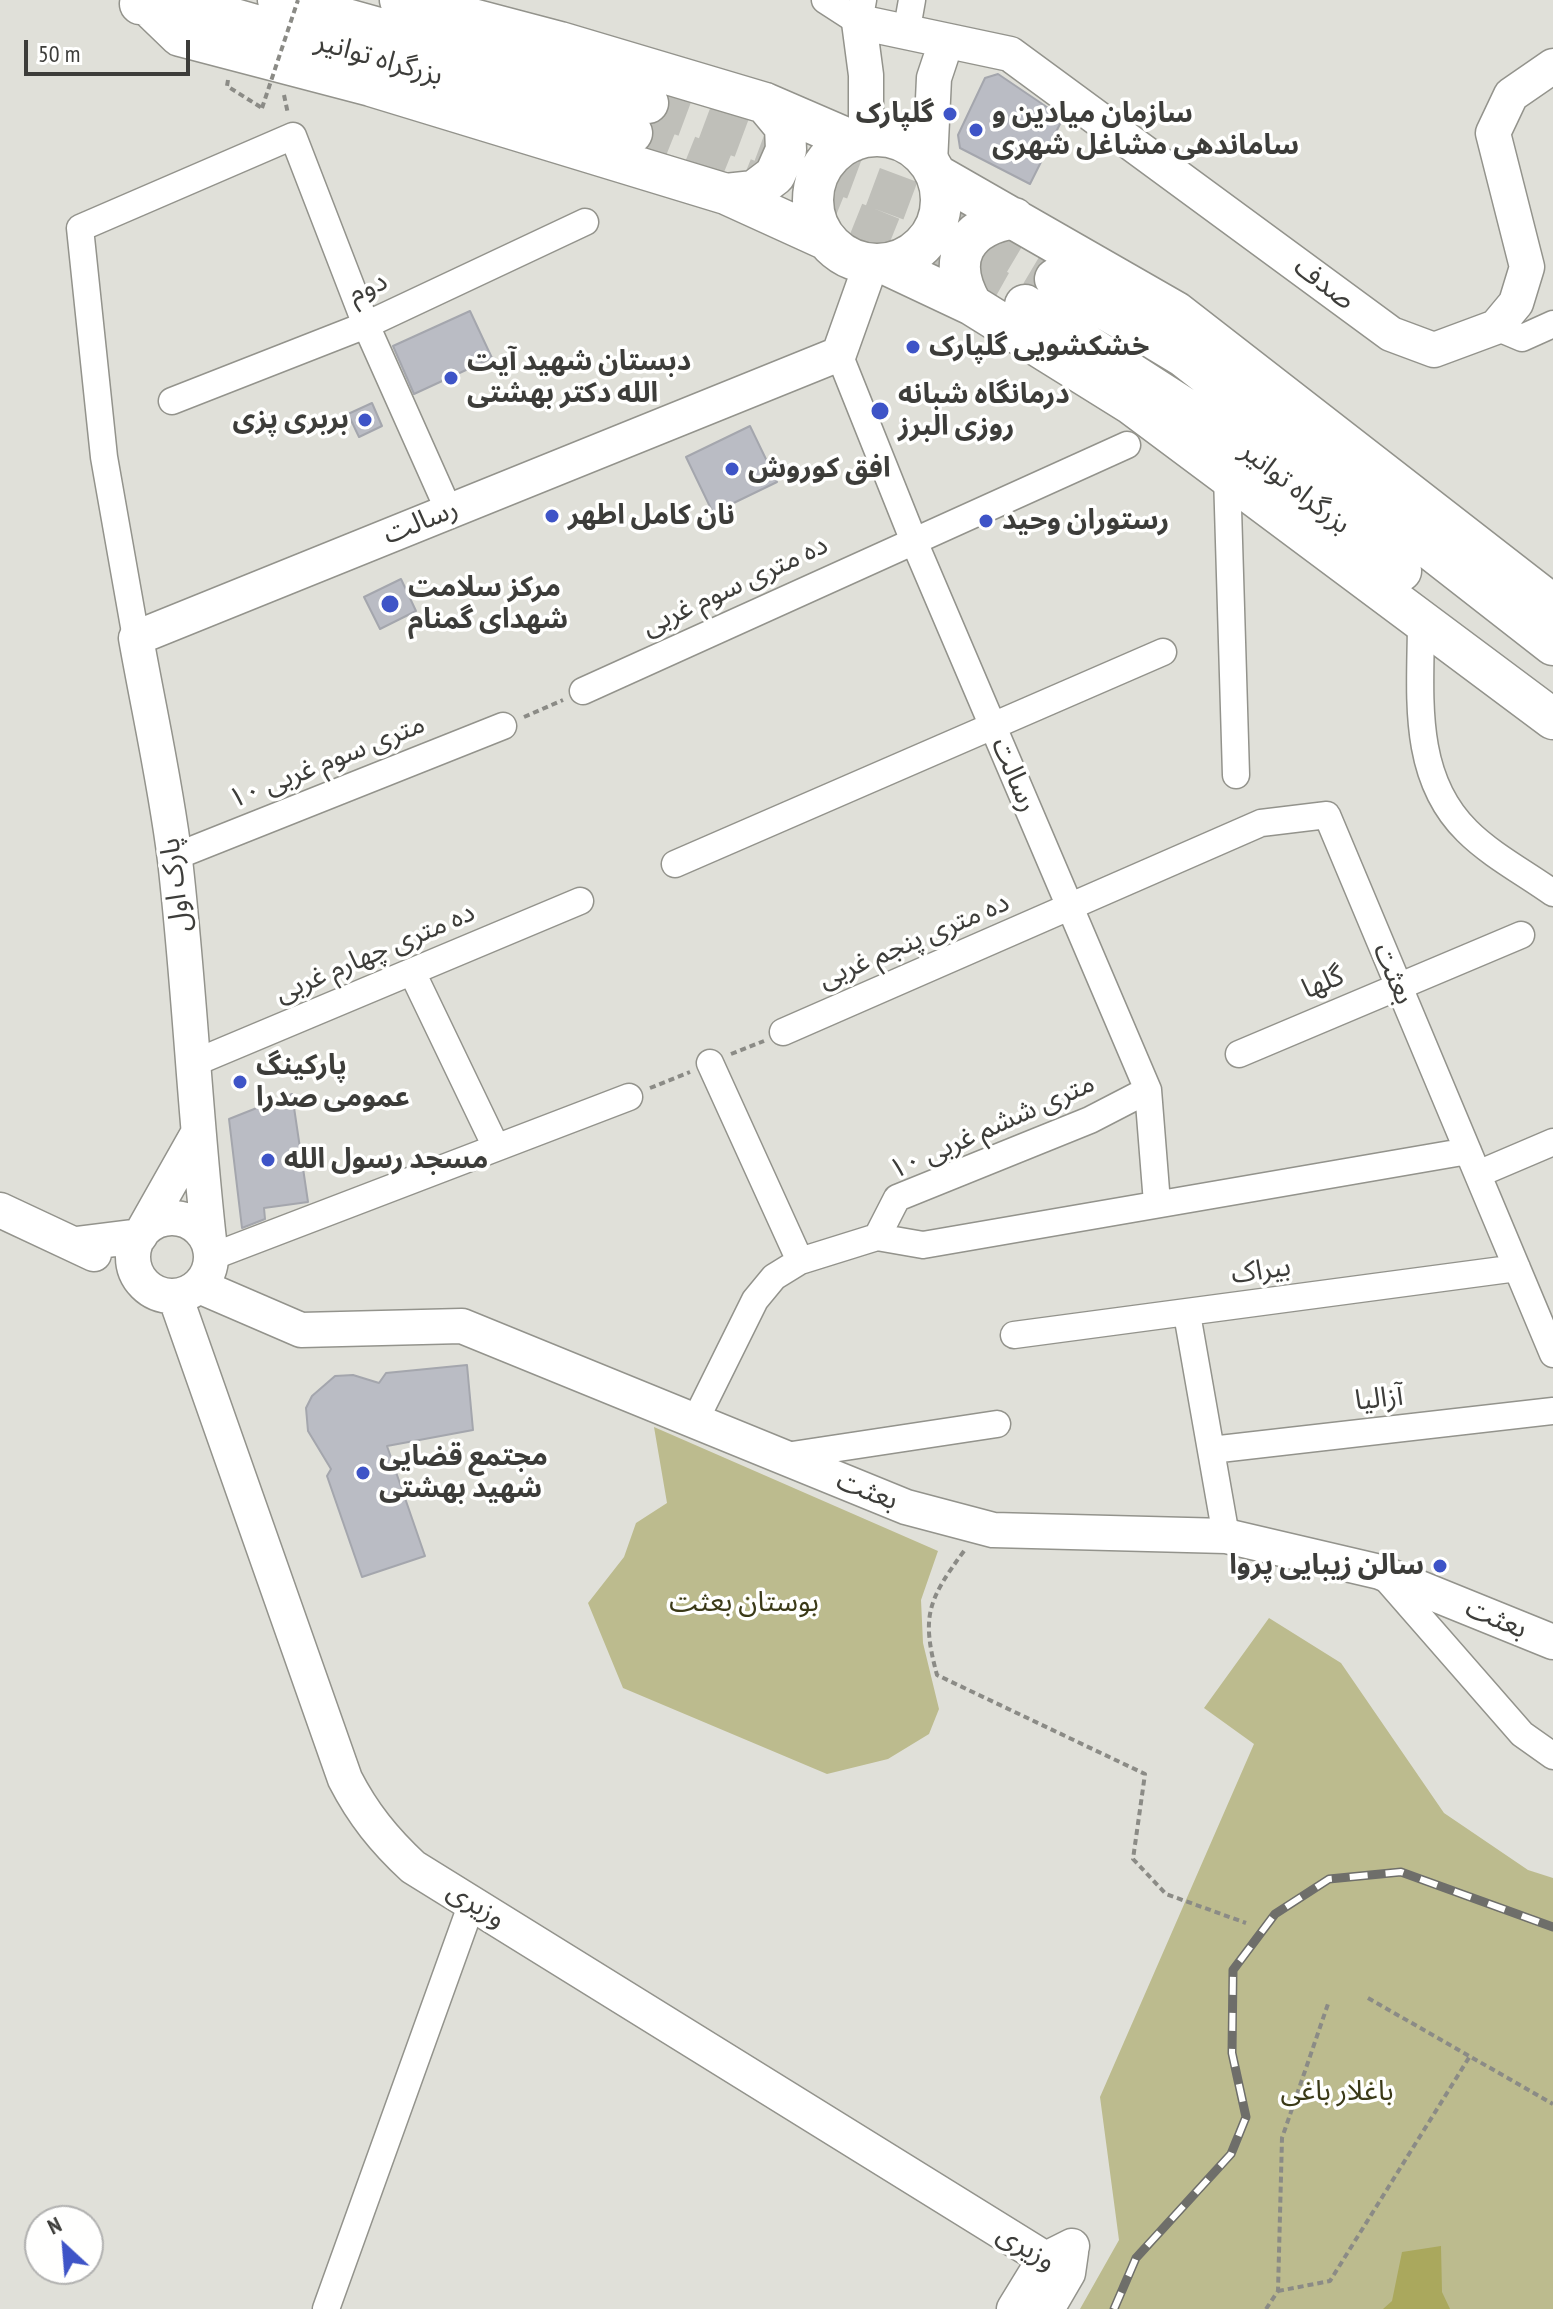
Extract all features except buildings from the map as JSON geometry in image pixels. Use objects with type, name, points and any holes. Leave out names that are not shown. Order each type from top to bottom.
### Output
[{"type":"highway","name":"بزرگراه توانیر","points":[[138,4],[196,8],[640,118],[278,0]]},
{"type":"highway","points":[[400,0],[560,42],[765,103],[860,139],[895,139],[920,152],[933,169],[1176,312],[1553,605]]},
{"type":"highway","points":[[138,4],[180,36],[279,76],[371,86],[726,194],[827,240]]},
{"type":"highway","points":[[726,194],[754,191],[775,175],[786,150],[785,127],[765,103]]},
{"type":"highway","points":[[860,139],[836,151],[815,184],[813,204],[818,223],[827,240],[839,252],[878,264],[972,305],[1131,404],[1553,719]]},
{"type":"highway","points":[[878,264],[912,253],[933,232],[941,204],[933,169]]},
{"type":"highway","points":[[972,305],[960,284],[959,259],[970,237],[990,222],[1014,218]]},
{"type":"highway","name":"بزرگراه توانیر","points":[[1055,279],[1184,357],[1553,645]]},
{"type":"highway","name":"بزرگراه توانیر","points":[[1025,305],[1233,439],[1553,688]]},
{"type":"main road","name":"صدف","points":[[861,11],[906,34],[1010,54],[1391,334],[1434,350],[1496,327]]},
{"type":"main road","points":[[860,139],[866,75],[861,11]]},
{"type":"main road","points":[[933,169],[934,78],[946,42]]},
{"type":"main road","points":[[1496,327],[1516,303],[1527,267],[1493,133],[1511,95],[1553,66]]},
{"type":"main road","points":[[839,354],[878,264]]},
{"type":"main road","name":"رسالت","points":[[136,638],[839,354]]},
{"type":"main road","name":"پارک اول","points":[[136,638],[174,857],[194,1063],[199,1272]]},
{"type":"main road","points":[[142,1282],[133,1259],[140,1236],[197,1135]]},
{"type":"main road","points":[[0,1210],[76,1244],[151,1290],[199,1272],[197,1227],[185,1221],[160,1221],[140,1236],[76,1244]]},
{"type":"main road","name":"بعثت","points":[[199,1272],[301,1330],[462,1326],[906,1507],[982,1527],[1226,1536],[1380,1572],[1553,1642]]},
{"type":"main road","name":"وزیری","points":[[199,1272],[345,1779],[363,1813],[383,1838],[413,1867],[1056,2267]]},
{"type":"main road","points":[[1014,2309],[1056,2267]]},
{"type":"main road","points":[[1047,2309],[1056,2267]]},
{"type":"street","points":[[825,0],[861,11]]},
{"type":"street","points":[[906,34],[912,0]]},
{"type":"street","points":[[136,638],[104,457],[80,228],[293,136],[366,325],[449,511]]},
{"type":"street","name":"دوم","points":[[172,401],[366,325],[585,222]]},
{"type":"street","points":[[1496,327],[1522,338],[1553,324]]},
{"type":"street","name":"رسالت","points":[[839,354],[913,539],[1148,1090],[1157,1203]]},
{"type":"street","name":"ده متری سوم غربی","points":[[583,691],[913,539],[1127,445]]},
{"type":"street","points":[[1227,475],[1236,775]]},
{"type":"street","points":[[1421,620],[1420,735],[1436,786],[1466,831],[1553,893]]},
{"type":"street","points":[[675,864],[1163,652]]},
{"type":"street","name":"۱۰ متری سوم غربی","points":[[174,857],[503,726]]},
{"type":"street","name":"ده متری پنجم غربی","points":[[783,1032],[1261,823],[1327,815]]},
{"type":"street","name":"بعثت","points":[[1327,815],[1553,1354]]},
{"type":"street","name":"ده متری چهارم غربی","points":[[194,1063],[580,901]]},
{"type":"street","name":"گلها","points":[[1239,1054],[1521,935]]},
{"type":"street","points":[[412,972],[496,1147]]},
{"type":"street","points":[[710,1063],[800,1261]]},
{"type":"street","name":"۱۰ متری ششم غربی","points":[[877,1237],[897,1198],[1090,1120],[1148,1090]]},
{"type":"street","points":[[199,1272],[496,1147],[629,1097]]},
{"type":"street","points":[[694,1423],[755,1300],[774,1277],[800,1261],[877,1237],[923,1245],[1157,1203],[1473,1162],[1553,1142]]},
{"type":"street","name":"بیراک","points":[[1014,1335],[1517,1268]]},
{"type":"street","points":[[1187,1314],[1226,1536]]},
{"type":"street","name":"آزالیا","points":[[1211,1450],[1553,1411]]},
{"type":"street","points":[[779,1457],[997,1424]]},
{"type":"street","points":[[1380,1572],[1522,1734],[1553,1756]]},
{"type":"street","points":[[326,2309],[472,1903]]},
{"type":"path","points":[[227,86],[262,108],[298,0]]},
{"type":"path","points":[[279,76],[293,136]]},
{"type":"path","points":[[503,726],[583,691]]},
{"type":"path","points":[[629,1097],[783,1032]]},
{"type":"path","points":[[982,1527],[931,1600],[927,1639],[937,1675],[1145,1774],[1133,1859],[1166,1894],[1246,1923]]},
{"type":"path","points":[[1368,1998],[1553,2104]]},
{"type":"path","points":[[1266,2309],[1278,2291],[1282,2138],[1329,2001]]},
{"type":"path","points":[[1278,2291],[1330,2281],[1470,2056]]},
{"type":"green space","name":"بوستان بعثت","points":[[654,1427],[938,1551],[921,1600],[923,1643],[939,1709],[929,1734],[888,1759],[827,1774],[623,1688],[588,1603],[624,1557],[636,1523],[667,1503]]},
{"type":"green space","name":"باغلار باغی","points":[[1269,1618],[1341,1663],[1444,1813],[1528,1870],[1553,1878],[1553,2309],[1080,2309],[1119,2240],[1100,2097],[1254,1744],[1204,1708]]},
{"type":"shaded area","points":[[1441,2246],[1442,2292],[1450,2309],[1383,2309],[1392,2301],[1402,2252]]},
{"type":"tunnel","points":[[648,103],[946,214],[1055,279]]},
{"type":"tunnel","points":[[632,133],[936,255],[1025,305]]},
{"type":"railway","points":[[1114,2309],[1136,2258],[1231,2154],[1246,2117],[1232,2053],[1233,1970],[1275,1914],[1329,1879],[1401,1872],[1553,1927]]},
{"type":"place","name":"گلپارک","points":[[950,114]]},
{"type":"place","name":"سازمان میادین و ساماندهی مشاغل شهری","points":[[976,130]]},
{"type":"place","name":"خشکشویی گلپارک","points":[[913,347]]},
{"type":"place","name":"دبستان شهید آیت الله دکتر بهشتی","points":[[451,378]]},
{"type":"place","name":"درمانگاه شبانه روزی البرز","points":[[880,411]]},
{"type":"place","name":"بربری پزی","points":[[365,420]]},
{"type":"place","name":"افق کوروش","points":[[732,469]]},
{"type":"place","name":"نان کامل اطهر","points":[[552,516]]},
{"type":"place","name":"رستوران وحید","points":[[986,521]]},
{"type":"place","name":"مرکز سلامت شهدای گمنام","points":[[390,604]]},
{"type":"place","name":"پارکینگ عمومی صدرا","points":[[240,1082]]},
{"type":"place","name":"مسجد رسول الله","points":[[268,1160]]},
{"type":"place","name":"مجتمع قضایی شهید بهشتی","points":[[363,1473]]},
{"type":"place","name":"سالن زيبايى پروا","points":[[1440,1566]]}]
